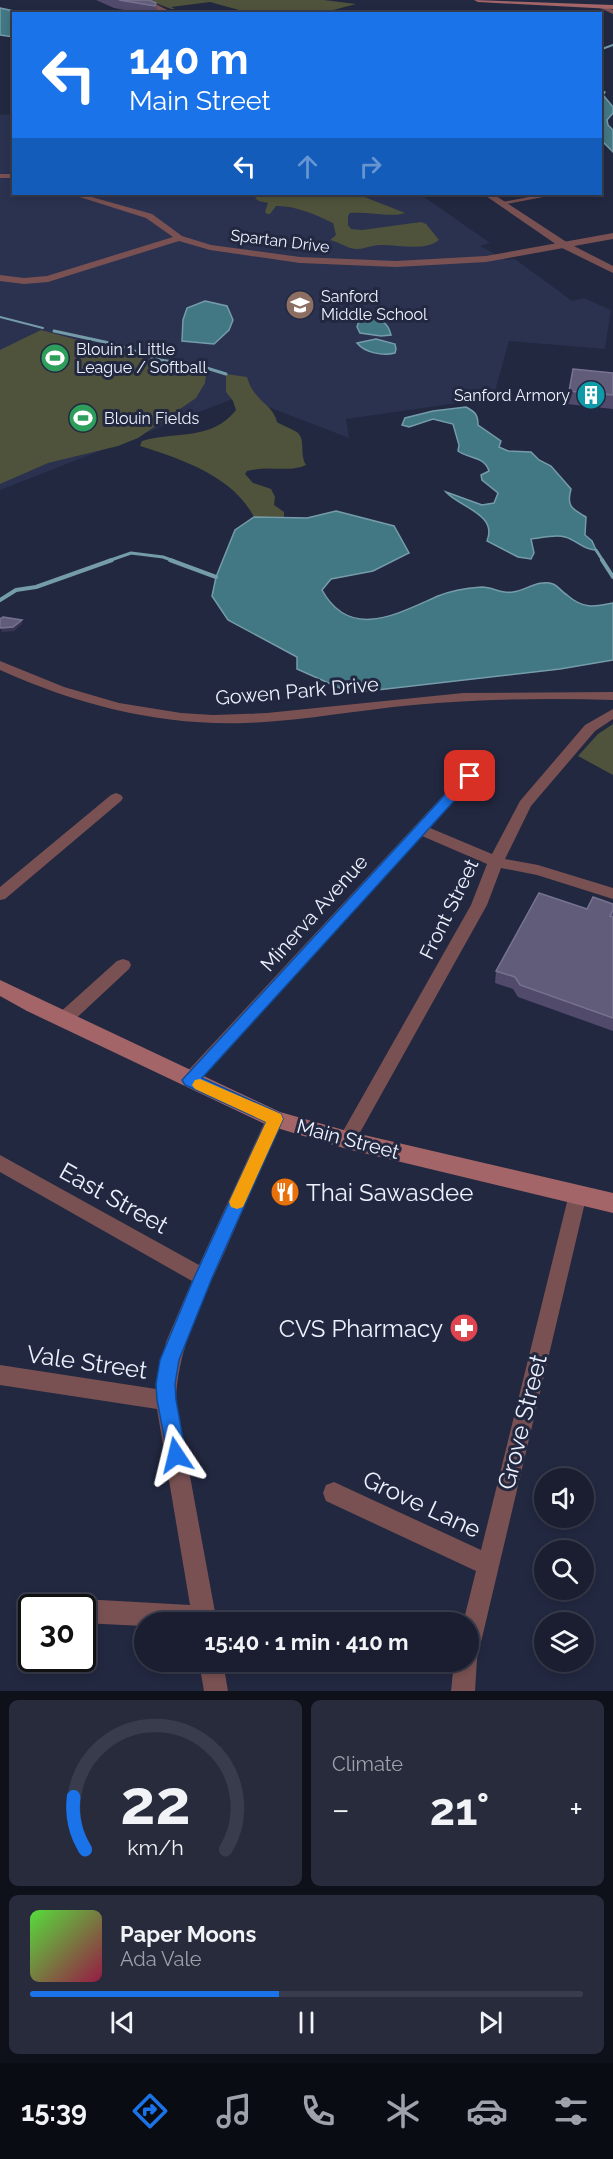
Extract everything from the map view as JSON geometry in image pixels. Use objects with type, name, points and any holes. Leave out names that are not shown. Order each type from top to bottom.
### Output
[{"type":"main road","points":[[478,0],[613,7]]},
{"type":"main road","name":"Main Street","points":[[0,987],[63,1020],[275,1119],[347,1140],[613,1203]]},
{"type":"street","points":[[142,0],[168,12]]},
{"type":"street","points":[[602,7],[613,12]]},
{"type":"street","name":"Spartan Drive","points":[[77,195],[149,216],[179,238],[202,246],[300,260],[354,264],[454,262],[613,236]]},
{"type":"street","points":[[490,195],[564,245],[613,270]]},
{"type":"street","points":[[501,202],[548,195]]},
{"type":"street","points":[[0,278],[24,281],[48,279],[179,238]]},
{"type":"street","name":"Gowen Park Drive","points":[[0,665],[59,691],[93,702],[148,713],[189,718],[249,718],[416,701],[569,695],[613,696]]},
{"type":"street","name":"Gowen Park Drive","points":[[569,695],[613,685]]},
{"type":"street","name":"Front Street","points":[[347,1140],[479,905],[495,862],[518,815],[532,794],[590,728],[612,714]]},
{"type":"street","name":"Minerva Avenue","points":[[190,1080],[470,776]]},
{"type":"street","points":[[0,895],[116,798]]},
{"type":"street","points":[[419,829],[495,862],[538,870],[613,894]]},
{"type":"street","points":[[63,1020],[123,965]]},
{"type":"street","points":[[203,1612],[166,1400],[166,1384],[170,1360],[203,1278],[275,1119]]},
{"type":"street","name":"East Street","points":[[0,1163],[203,1278]]},
{"type":"street","name":"Grove Street","points":[[477,1612],[578,1194]]},
{"type":"street","name":"Vale Street","points":[[0,1375],[166,1400]]},
{"type":"street","name":"Grove Lane","points":[[334,1493],[487,1564]]},
{"type":"street","points":[[96,1612],[134,1615]]},
{"type":"street","points":[[213,1672],[216,1691]]},
{"type":"street","points":[[463,1691],[465,1672]]},
{"type":"shaded area","points":[[148,0],[324,0],[356,4],[326,12],[239,10],[210,2],[171,7],[175,9]]},
{"type":"shaded area","points":[[0,8],[18,12],[12,12],[12,37],[0,35]]},
{"type":"shaded area","points":[[602,91],[605,92],[603,95],[613,107],[613,113],[607,120],[613,130],[613,152],[602,141]]},
{"type":"shaded area","name":"Sanford Middle School","points":[[12,114],[12,195],[421,195],[490,243],[480,246],[506,260],[515,259],[572,301],[584,298],[611,310],[605,349],[509,341],[493,398],[346,419],[349,438],[240,396],[0,490],[0,115]]},
{"type":"shaded area","points":[[260,195],[360,195],[405,213],[393,215],[350,213],[348,225],[351,229],[362,230],[421,222],[426,224],[439,240],[419,247],[380,245],[354,249],[330,240],[336,235],[333,223],[290,207],[276,206],[270,214],[267,214],[265,212],[268,203],[255,198]]},
{"type":"shaded area","points":[[205,301],[227,306],[233,320],[229,330],[214,344],[182,341],[183,320],[187,308]]},
{"type":"shaded area","points":[[368,317],[383,322],[391,335],[360,333],[357,327],[359,320]]},
{"type":"shaded area","name":"Blouin Fields","points":[[41,330],[206,375],[205,383],[196,398],[138,438],[118,446],[48,463],[0,484],[0,350]]},
{"type":"shaded area","points":[[376,339],[395,344],[395,353],[374,353],[357,343]]},
{"type":"shaded area","points":[[226,374],[247,377],[254,392],[275,416],[277,422],[300,436],[306,465],[293,468],[255,469],[245,474],[253,483],[271,489],[275,497],[274,505],[284,512],[284,517],[254,517],[245,503],[220,480],[189,463],[140,446],[142,441],[155,438],[205,431],[226,420],[236,410],[226,392]]},
{"type":"shaded area","points":[[466,407],[475,414],[478,425],[501,441],[499,447],[508,451],[531,452],[539,460],[551,466],[571,489],[569,499],[571,506],[586,517],[585,535],[592,541],[596,550],[565,537],[548,536],[531,539],[534,553],[531,559],[518,557],[487,541],[489,532],[482,518],[446,492],[482,505],[494,503],[498,493],[482,480],[481,475],[489,471],[487,466],[480,460],[458,451],[459,445],[453,424],[433,419],[409,427],[402,425],[405,418],[433,411]]},
{"type":"shaded area","points":[[336,511],[394,526],[409,553],[373,571],[331,579],[322,590],[333,606],[346,615],[360,619],[375,619],[407,610],[454,591],[482,587],[513,592],[548,583],[555,585],[583,605],[613,603],[613,660],[560,669],[351,693],[297,669],[297,657],[228,620],[212,596],[216,577],[235,530],[254,517],[307,518]]},
{"type":"shaded area","points":[[613,724],[613,775],[578,756],[598,734]]},
{"type":"building","points":[[119,0],[149,0],[156,3],[155,6]]},
{"type":"building","points":[[573,369],[613,373],[613,395],[569,391]]},
{"type":"building","points":[[3,617],[22,620],[13,627],[0,628],[0,619]]},
{"type":"building","points":[[539,893],[587,909],[593,897],[613,904],[610,916],[613,917],[613,1018],[520,985],[515,977],[496,971]]},
{"type":"waterway","points":[[602,49],[613,45]]},
{"type":"waterway","points":[[0,317],[43,328]]},
{"type":"waterway","points":[[54,331],[114,344],[160,360],[200,366],[226,374]]},
{"type":"waterway","points":[[596,550],[603,561]]},
{"type":"waterway","points":[[108,561],[131,553],[163,557],[174,561]]},
{"type":"waterway","points":[[0,600],[16,590],[36,587],[112,560]]},
{"type":"waterway","points":[[170,560],[216,577]]},
{"type":"waterway","points":[[602,560],[613,577]]},
{"type":"slow traffic","points":[[200,1085],[275,1119],[237,1202]]},
{"type":"place","name":"Sanford Middle School","points":[[300,305]]},
{"type":"place","name":"Blouin 1 Little League / Softball","points":[[55,358]]},
{"type":"place","name":"Sanford Armory","points":[[591,395]]},
{"type":"place","name":"Blouin Fields","points":[[83,418]]},
{"type":"place","name":"Thai Sawasdee","points":[[285,1192]]},
{"type":"place","name":"CVS Pharmacy","points":[[464,1328]]},
{"type":"route","points":[[176,1455],[166,1400],[170,1360],[203,1278],[275,1119],[190,1080],[470,776]]}]
